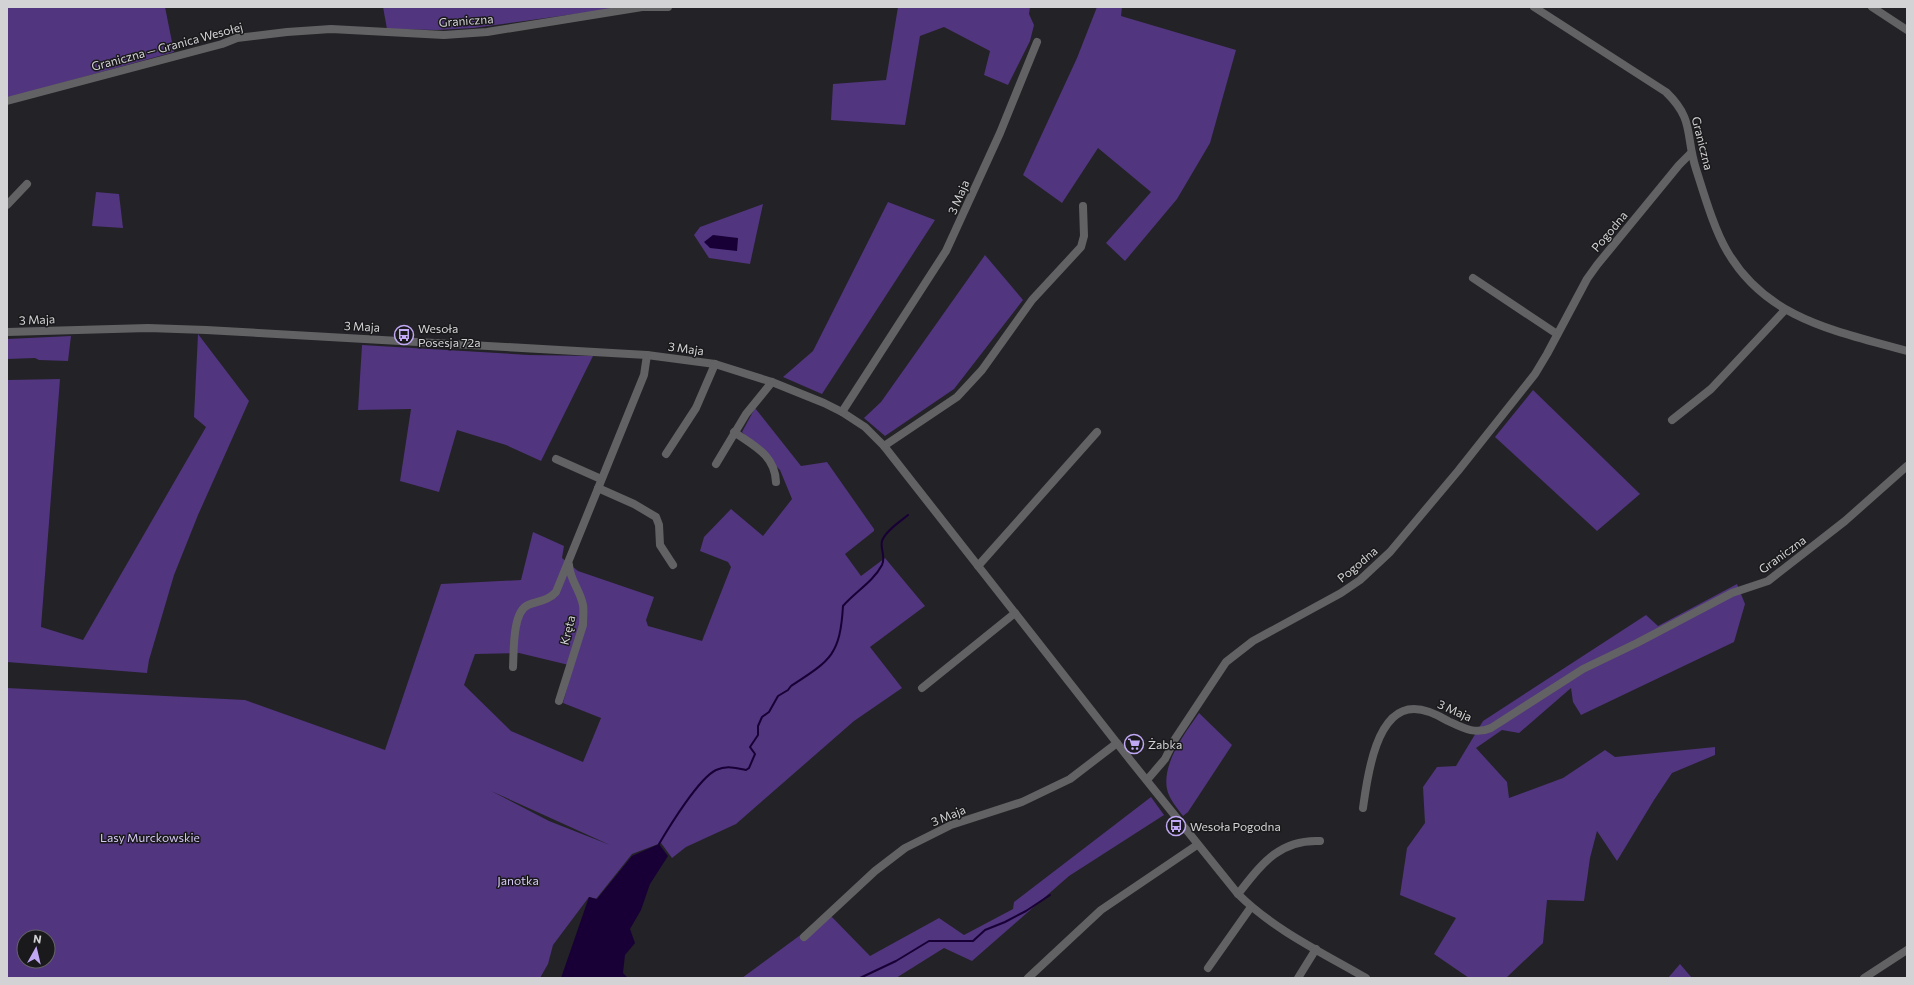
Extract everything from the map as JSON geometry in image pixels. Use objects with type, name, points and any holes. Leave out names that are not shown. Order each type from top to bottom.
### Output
[{"type":"street","name":"Graniczna","points":[[432,34],[487,32],[642,7],[668,7]]},
{"type":"street","name":"Graniczna","points":[[1534,7],[1548,10],[1671,98],[1683,112],[1688,125],[1691,153],[1707,201],[1727,251],[1751,284],[1785,310],[1811,322],[1907,351]]},
{"type":"street","points":[[1872,7],[1907,30]]},
{"type":"street","name":"Graniczna — Granica Wesołej","points":[[7,101],[222,44],[237,38],[287,32],[331,29],[432,34]]},
{"type":"street","name":"3 Maja","points":[[842,412],[946,251],[1006,120],[1037,42]]},
{"type":"street","name":"Pogodna","points":[[1147,780],[1165,759],[1175,739],[1226,662],[1253,641],[1341,593],[1360,580],[1390,552],[1458,471],[1535,374],[1587,279],[1679,165],[1691,153]]},
{"type":"street","points":[[7,205],[27,184]]},
{"type":"street","points":[[884,446],[957,396],[982,370],[1032,300],[1081,247],[1084,236],[1083,206]]},
{"type":"street","points":[[1473,278],[1557,334]]},
{"type":"street","points":[[1672,420],[1711,389],[1785,310]]},
{"type":"street","name":"3 Maja","points":[[7,332],[148,328],[184,329],[647,355],[715,364],[772,382],[824,403],[842,412],[865,427],[884,446],[1116,743],[1238,894],[1251,907],[1272,923],[1366,978]]},
{"type":"street","points":[[512,667],[519,613],[526,606],[552,596],[556,592],[565,570],[569,565],[601,479],[644,375],[647,355]]},
{"type":"street","name":"3 Maja","points":[[666,454],[696,408],[715,364]]},
{"type":"street","points":[[716,464],[746,414],[772,382]]},
{"type":"street","points":[[734,432],[763,452],[772,462],[776,472],[776,482]]},
{"type":"street","points":[[978,566],[1097,432]]},
{"type":"street","points":[[556,459],[601,479]]},
{"type":"street","name":"Graniczna","points":[[1631,646],[1732,593],[1768,581],[1845,521],[1907,466]]},
{"type":"street","points":[[598,488],[634,504],[656,517],[659,525],[660,545],[673,565]]},
{"type":"street","name":"Kręta","points":[[560,701],[583,624],[584,613],[583,604],[570,576],[569,565]]},
{"type":"street","points":[[922,688],[1015,613]]},
{"type":"street","name":"3 Maja","points":[[1363,808],[1374,750],[1385,728],[1398,714],[1414,709],[1423,710],[1473,731],[1485,731],[1582,669],[1631,646]]},
{"type":"street","name":"3 Maja","points":[[804,937],[875,871],[905,848],[951,825],[1022,802],[1070,779],[1116,743]]},
{"type":"street","points":[[1238,894],[1258,869],[1272,855],[1284,847],[1296,843],[1320,841]]},
{"type":"street","points":[[1028,978],[1101,910],[1197,844]]},
{"type":"street","points":[[1208,968],[1251,907]]},
{"type":"street","points":[[1298,978],[1316,948]]},
{"type":"street","points":[[1864,978],[1907,950]]},
{"type":"green space","points":[[7,7],[165,7],[174,52],[7,98]]},
{"type":"green space","points":[[383,7],[626,7],[473,28],[437,30],[387,29]]},
{"type":"green space","points":[[898,7],[1030,7],[1029,14],[1034,25],[1030,41],[1008,85],[984,75],[990,51],[944,27],[920,36],[905,125],[831,120],[833,84],[886,80]]},
{"type":"green space","points":[[1097,7],[1122,7],[1121,16],[1236,50],[1210,143],[1177,199],[1125,261],[1106,243],[1151,192],[1098,148],[1062,203],[1023,175],[1077,58]]},
{"type":"green space","points":[[96,192],[119,194],[123,228],[92,226]]},
{"type":"green space","points":[[888,202],[935,220],[822,394],[783,377],[813,351]]},
{"type":"green space","points":[[763,204],[750,264],[709,258],[694,235],[700,227]]},
{"type":"green space","points":[[985,255],[1023,300],[954,389],[885,436],[864,418],[881,402]]},
{"type":"green space","points":[[198,334],[249,401],[198,515],[174,575],[149,660],[147,673],[7,662],[7,380],[60,379],[41,627],[83,640],[206,427],[194,417]]},
{"type":"green space","points":[[71,336],[68,361],[39,360],[35,358],[7,359],[7,339]]},
{"type":"green space","points":[[362,345],[529,355],[593,356],[541,461],[506,445],[457,430],[439,492],[400,481],[411,409],[358,410]]},
{"type":"green space","points":[[1533,390],[1640,494],[1597,531],[1495,437]]},
{"type":"green space","points":[[755,408],[801,466],[827,462],[874,529],[874,531],[845,554],[861,576],[885,558],[925,606],[870,647],[902,688],[854,721],[736,824],[686,847],[672,858],[661,843],[632,854],[596,899],[589,897],[553,945],[548,964],[540,978],[7,978],[7,688],[245,700],[385,750],[441,584],[521,580],[533,532],[564,546],[562,558],[578,571],[654,597],[646,620],[648,626],[702,641],[731,567],[728,562],[700,551],[704,537],[731,509],[763,536],[792,499],[780,470],[742,432]],"holes":[[[519,653],[573,666],[563,703],[601,718],[583,762],[511,731],[464,685],[475,654]],[[491,791],[610,845],[549,821]]]},
{"type":"green space","points":[[1737,584],[1745,604],[1734,642],[1581,715],[1573,702],[1571,688],[1519,733],[1502,730],[1476,748],[1507,782],[1509,798],[1563,778],[1605,750],[1615,757],[1715,747],[1715,755],[1672,773],[1617,861],[1597,831],[1590,858],[1584,901],[1547,900],[1543,943],[1506,978],[1469,978],[1434,954],[1456,918],[1400,895],[1407,848],[1425,823],[1423,787],[1437,767],[1456,766],[1483,721],[1646,615],[1658,626]]},
{"type":"green space","points":[[1199,713],[1232,745],[1188,812],[1183,816],[1168,793],[1166,779],[1171,759],[1181,739]]},
{"type":"green space","points":[[1151,797],[1164,815],[1069,876],[972,961],[944,948],[896,978],[742,978],[829,914],[870,956],[939,918],[964,935],[1013,909],[1014,902]]},
{"type":"green space","points":[[1680,964],[1692,978],[1668,978]]},
{"type":"shaded area","points":[[713,235],[738,238],[737,251],[710,248],[704,242]]},
{"type":"shaded area","points":[[659,844],[668,856],[650,884],[641,910],[630,929],[635,943],[625,955],[623,973],[628,978],[561,978],[589,897],[597,899],[632,856]]},
{"type":"waterway","points":[[659,844],[693,792],[709,775],[716,770],[724,768],[731,767],[746,770],[749,768],[755,754],[750,747],[758,735],[758,726],[762,717],[769,712],[778,696],[816,669],[831,655],[839,636],[843,606],[874,577],[883,562],[882,541],[884,537],[908,515]]},
{"type":"waterway","points":[[860,978],[896,961],[929,941],[973,941],[985,930],[1026,911],[1050,895]]},
{"type":"place","name":"Wesoła Posesja 72a","points":[[404,335]]},
{"type":"place","name":"Żabka","points":[[1134,744]]},
{"type":"place","name":"Wesoła Pogodna","points":[[1176,826]]},
{"type":"park label","name":"Lasy Murckowskie","points":[[150,837]]},
{"type":"park label","name":"Janotka","points":[[518,880]]}]
